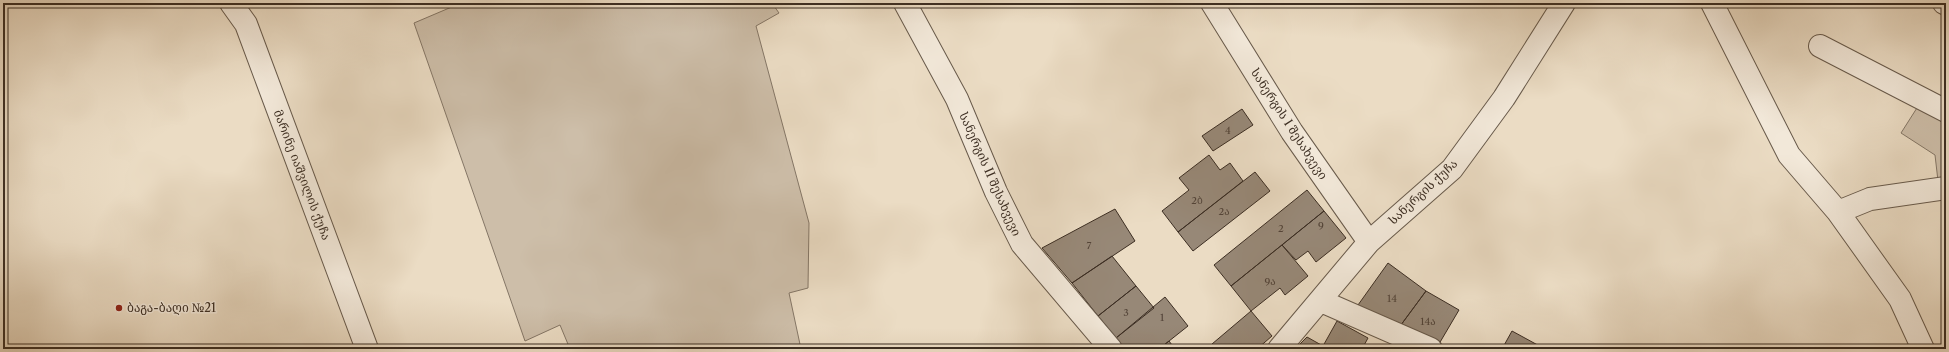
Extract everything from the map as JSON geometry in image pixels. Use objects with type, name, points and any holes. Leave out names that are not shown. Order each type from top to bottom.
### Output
[{"type":"street","name":"მარინე იაშვილის ქუჩა","points":[[231,3],[246,24],[368,349]]},
{"type":"street","name":"სანერგის II შესახვევი","points":[[905,3],[957,99],[996,192],[1022,244],[1111,349]]},
{"type":"street","name":"სანერგის I შესახვევი","points":[[1212,3],[1292,132],[1369,242]]},
{"type":"street","name":"სანერგის ქუჩა","points":[[1279,349],[1321,301],[1369,242],[1452,169],[1504,98],[1564,3]]},
{"type":"street","points":[[1712,3],[1789,155],[1838,212],[1900,299],[1923,349]]},
{"type":"street","points":[[1820,46],[1946,111]]},
{"type":"street","points":[[1838,212],[1870,199],[1946,188]]},
{"type":"street","points":[[1321,301],[1431,349]]},
{"type":"shaded area","points":[[461,3],[772,3],[779,13],[756,26],[809,223],[808,288],[789,293],[801,349],[570,349],[560,325],[525,341],[414,23]]},
{"type":"shaded area","points":[[1922,100],[1946,116],[1946,180],[1938,181],[1935,155],[1901,133]]},
{"type":"building","points":[[1242,109],[1253,125],[1213,151],[1202,136]]},
{"type":"building","points":[[1209,155],[1220,170],[1230,163],[1243,181],[1178,232],[1162,211],[1189,190],[1179,178]]},
{"type":"building","points":[[1255,172],[1270,191],[1193,251],[1178,232]]},
{"type":"building","points":[[1307,190],[1324,211],[1231,286],[1214,265]]},
{"type":"building","points":[[1115,209],[1135,241],[1072,283],[1042,248]]},
{"type":"building","points":[[1324,211],[1346,238],[1316,262],[1308,251],[1296,260],[1282,245]]},
{"type":"building","points":[[1282,245],[1308,276],[1285,295],[1280,288],[1251,311],[1231,286]]},
{"type":"building","points":[[1112,256],[1136,286],[1098,316],[1072,283]]},
{"type":"building","points":[[1388,263],[1426,291],[1395,333],[1358,305]]},
{"type":"building","points":[[1136,286],[1154,308],[1116,338],[1098,316]]},
{"type":"building","points":[[1426,291],[1459,310],[1436,349],[1395,333]]},
{"type":"building","points":[[1165,297],[1188,326],[1159,349],[1125,349],[1116,338]]},
{"type":"building","points":[[1251,311],[1272,336],[1257,349],[1216,349],[1212,344]]},
{"type":"building","points":[[1337,321],[1368,338],[1362,349],[1295,349],[1307,337],[1323,346]]},
{"type":"building","points":[[1512,331],[1545,349],[1502,349]]},
{"type":"building","points":[[1169,341],[1175,349],[1159,349]]},
{"type":"place","name":"ბაგა-ბაღი №21","points":[[119,308]]}]
